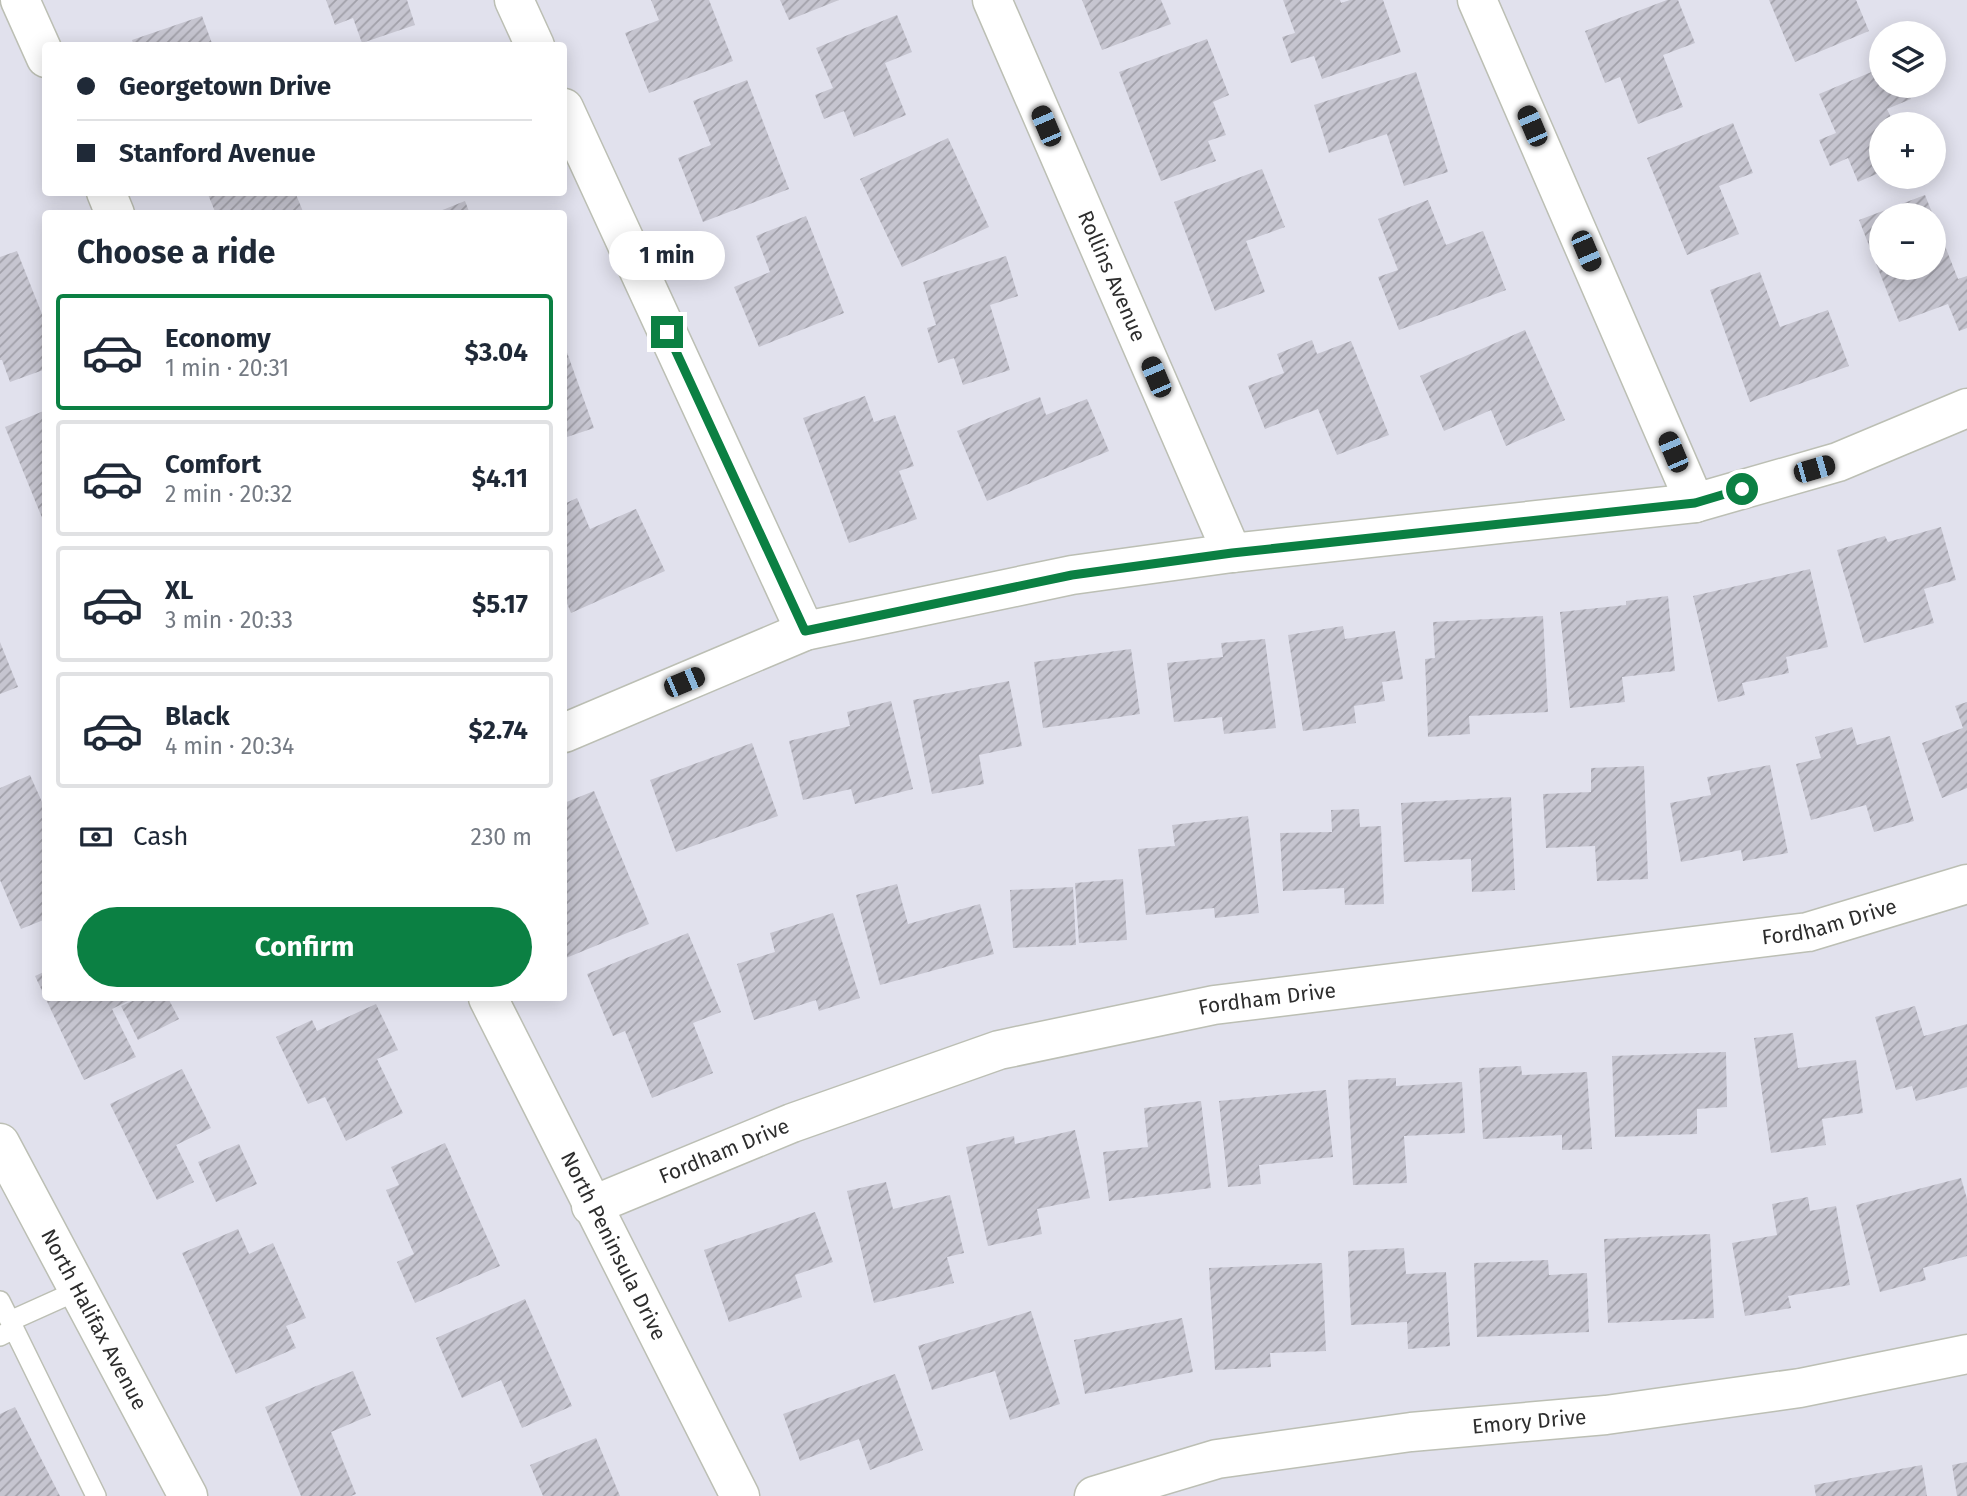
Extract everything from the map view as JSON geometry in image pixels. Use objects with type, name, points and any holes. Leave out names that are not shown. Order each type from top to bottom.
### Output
[{"type":"street","points":[[20,0],[42,49]]},
{"type":"street","points":[[514,0],[533,42]]},
{"type":"street","name":"Rollins Avenue","points":[[992,0],[1232,553]]},
{"type":"street","points":[[1477,0],[1695,503]]},
{"type":"street","points":[[567,115],[805,631]]},
{"type":"street","points":[[567,732],[805,631],[1072,575],[1232,553],[1695,503],[1838,462],[1967,408]]},
{"type":"street","name":"Fordham Drive","points":[[591,1206],[792,1122],[999,1050],[1213,1004],[1808,932],[1967,884]]},
{"type":"street","name":"North Peninsula Drive","points":[[489,1001],[740,1496]]},
{"type":"street","name":"North Halifax Avenue","points":[[0,1143],[188,1496]]},
{"type":"street","name":"Emory Drive","points":[[1094,1496],[1217,1460],[1411,1432],[1606,1415],[1800,1388],[1967,1354]]},
{"type":"lane","points":[[8,1329],[79,1290]]},
{"type":"lane","points":[[0,1301],[8,1329],[96,1496]]},
{"type":"building","points":[[326,0],[407,0],[415,25],[362,42],[353,18],[335,25]]},
{"type":"building","points":[[651,0],[709,0],[733,61],[649,93],[625,33],[659,20]]},
{"type":"building","points":[[780,0],[839,0],[789,20]]},
{"type":"building","points":[[1082,0],[1161,0],[1171,24],[1102,50]]},
{"type":"building","points":[[1283,0],[1340,0],[1341,3],[1350,0],[1383,0],[1401,52],[1322,79],[1314,56],[1291,63],[1282,37],[1295,33]]},
{"type":"building","points":[[1667,0],[1678,0],[1695,43],[1663,55],[1683,107],[1638,124],[1620,77],[1605,83],[1585,31]]},
{"type":"building","points":[[1769,0],[1856,0],[1869,31],[1795,62]]},
{"type":"building","points":[[897,15],[912,52],[885,63],[906,115],[854,137],[844,111],[824,119],[815,95],[833,88],[816,48]]},
{"type":"building","points":[[202,16],[212,42],[133,42],[132,40]]},
{"type":"building","points":[[1207,39],[1229,95],[1213,102],[1226,135],[1208,141],[1216,161],[1161,181],[1119,72]]},
{"type":"building","points":[[1416,72],[1448,172],[1404,186],[1387,134],[1329,153],[1314,105]]},
{"type":"building","points":[[1869,73],[1869,98],[1911,98],[1887,109],[1888,112],[1869,112],[1869,177],[1858,182],[1848,158],[1830,166],[1819,140],[1836,133],[1819,94]]},
{"type":"building","points":[[747,80],[789,189],[703,222],[678,158],[711,145],[693,101]]},
{"type":"building","points":[[1733,123],[1753,173],[1719,186],[1739,234],[1687,255],[1647,158]]},
{"type":"building","points":[[948,138],[989,227],[902,267],[860,179]]},
{"type":"building","points":[[1262,169],[1285,227],[1246,241],[1265,292],[1215,311],[1174,202]]},
{"type":"building","points":[[1925,195],[1928,203],[1904,203]]},
{"type":"building","points":[[209,196],[297,196],[302,210],[214,210]]},
{"type":"building","points":[[1428,200],[1446,245],[1483,231],[1506,290],[1399,330],[1378,277],[1398,270],[1378,219]]},
{"type":"building","points":[[465,201],[468,210],[442,210]]},
{"type":"building","points":[[806,216],[844,313],[759,347],[734,287],[770,272],[756,236]]},
{"type":"building","points":[[1869,216],[1869,246],[1859,220]]},
{"type":"building","points":[[1946,248],[1958,279],[1967,276],[1967,328],[1959,331],[1948,304],[1899,322],[1883,280],[1946,280]]},
{"type":"building","points":[[17,251],[42,314],[42,370],[10,382],[0,360],[0,257]]},
{"type":"building","points":[[1006,256],[1018,296],[990,305],[1010,370],[963,385],[954,358],[938,363],[927,328],[936,325],[923,282]]},
{"type":"building","points":[[1760,272],[1780,327],[1828,310],[1849,366],[1750,402],[1710,290]]},
{"type":"building","points":[[1525,330],[1565,420],[1506,446],[1491,410],[1444,431],[1420,376]]},
{"type":"building","points":[[1312,340],[1317,354],[1351,341],[1389,435],[1337,455],[1318,409],[1265,429],[1248,386],[1284,373],[1277,354]]},
{"type":"building","points":[[567,352],[594,428],[567,437]]},
{"type":"building","points":[[865,396],[874,422],[895,415],[914,466],[899,471],[917,519],[849,543],[803,418]]},
{"type":"building","points":[[1040,397],[1046,415],[1087,399],[1109,451],[987,501],[957,431]]},
{"type":"building","points":[[42,412],[42,518],[5,427]]},
{"type":"building","points":[[577,498],[590,529],[636,509],[665,571],[571,613],[567,603],[567,503]]},
{"type":"building","points":[[1941,527],[1956,580],[1924,589],[1934,623],[1864,643],[1837,550],[1885,536],[1888,542]]},
{"type":"building","points":[[1810,569],[1828,647],[1786,657],[1789,673],[1742,683],[1745,695],[1718,702],[1693,596]]},
{"type":"building","points":[[1668,596],[1675,671],[1622,677],[1625,702],[1570,708],[1560,612],[1626,605],[1626,601]]},
{"type":"building","points":[[1543,616],[1548,712],[1469,716],[1470,734],[1428,737],[1425,659],[1435,658],[1433,622]]},
{"type":"building","points":[[1343,626],[1345,639],[1395,631],[1403,679],[1382,682],[1385,701],[1354,706],[1356,723],[1303,731],[1288,635]]},
{"type":"building","points":[[1265,639],[1276,728],[1224,734],[1222,717],[1174,722],[1167,663],[1223,657],[1221,643]]},
{"type":"building","points":[[0,642],[18,687],[0,694]]},
{"type":"building","points":[[1131,649],[1140,714],[1043,728],[1034,662]]},
{"type":"building","points":[[1009,681],[1022,746],[979,755],[984,784],[932,794],[913,700]]},
{"type":"building","points":[[891,701],[913,789],[855,804],[851,789],[803,800],[789,741],[850,726],[847,712]]},
{"type":"building","points":[[1967,702],[1967,788],[1942,798],[1922,743],[1963,728],[1955,706]]},
{"type":"building","points":[[1852,727],[1857,745],[1890,736],[1914,821],[1874,832],[1866,805],[1811,820],[1796,764],[1821,758],[1815,737]]},
{"type":"building","points":[[752,743],[778,816],[676,852],[650,780]]},
{"type":"building","points":[[1770,765],[1788,853],[1743,861],[1741,850],[1681,862],[1670,803],[1711,795],[1707,777]]},
{"type":"building","points":[[1644,766],[1648,879],[1597,881],[1595,846],[1546,848],[1543,794],[1591,792],[1591,768]]},
{"type":"building","points":[[30,775],[42,802],[42,921],[21,929],[0,880],[0,788]]},
{"type":"building","points":[[594,791],[649,924],[567,958],[567,802]]},
{"type":"building","points":[[1511,797],[1515,890],[1472,892],[1471,859],[1404,862],[1401,803]]},
{"type":"building","points":[[1359,809],[1360,827],[1381,826],[1384,904],[1345,905],[1344,888],[1283,891],[1280,833],[1332,832],[1331,810]]},
{"type":"building","points":[[1248,816],[1259,913],[1215,918],[1214,908],[1146,915],[1138,849],[1175,846],[1172,825]]},
{"type":"building","points":[[1123,879],[1127,940],[1079,943],[1075,883]]},
{"type":"building","points":[[897,884],[908,924],[980,904],[994,954],[880,985],[856,895]]},
{"type":"building","points":[[1073,887],[1076,945],[1013,948],[1010,890]]},
{"type":"building","points":[[833,913],[860,998],[819,1011],[816,1000],[754,1020],[737,964],[775,952],[770,933]]},
{"type":"building","points":[[688,933],[721,1012],[693,1023],[713,1073],[652,1098],[625,1031],[613,1036],[587,974]]},
{"type":"building","points":[[42,973],[42,991],[35,976]]},
{"type":"building","points":[[47,1001],[128,1001],[112,1009],[136,1057],[84,1080]]},
{"type":"building","points":[[132,1001],[170,1001],[179,1019],[138,1040],[121,1006]]},
{"type":"building","points":[[376,1004],[398,1050],[377,1059],[403,1113],[346,1141],[325,1097],[308,1104],[276,1037],[312,1020],[317,1031]]},
{"type":"building","points":[[1915,1006],[1924,1036],[1967,1024],[1967,1087],[1916,1101],[1912,1086],[1896,1090],[1875,1017]]},
{"type":"building","points":[[1793,1033],[1798,1068],[1856,1060],[1863,1113],[1822,1119],[1826,1145],[1771,1153],[1754,1038]]},
{"type":"building","points":[[1726,1052],[1727,1107],[1697,1109],[1697,1134],[1615,1137],[1612,1056]]},
{"type":"building","points":[[1521,1066],[1522,1075],[1587,1072],[1592,1149],[1562,1150],[1562,1135],[1483,1139],[1479,1068]]},
{"type":"building","points":[[182,1069],[211,1128],[176,1145],[194,1182],[157,1200],[110,1104]]},
{"type":"building","points":[[1396,1078],[1396,1086],[1462,1082],[1465,1133],[1404,1136],[1407,1183],[1353,1185],[1348,1080]]},
{"type":"building","points":[[1326,1090],[1333,1157],[1259,1165],[1261,1184],[1228,1187],[1219,1101]]},
{"type":"building","points":[[1201,1101],[1211,1188],[1109,1201],[1103,1152],[1148,1147],[1144,1108]]},
{"type":"building","points":[[1075,1130],[1090,1198],[1037,1209],[1042,1234],[988,1246],[966,1147],[1014,1136],[1015,1144]]},
{"type":"building","points":[[445,1143],[500,1266],[415,1303],[397,1262],[414,1254],[386,1190],[399,1185],[391,1167]]},
{"type":"building","points":[[239,1144],[257,1184],[216,1202],[198,1162]]},
{"type":"building","points":[[1961,1178],[1967,1199],[1967,1256],[1923,1268],[1926,1280],[1880,1292],[1856,1205]]},
{"type":"building","points":[[886,1182],[893,1209],[950,1195],[964,1253],[947,1257],[954,1283],[874,1303],[847,1191]]},
{"type":"building","points":[[1808,1197],[1810,1211],[1836,1206],[1850,1285],[1788,1296],[1791,1308],[1745,1316],[1732,1243],[1777,1235],[1772,1204]]},
{"type":"building","points":[[815,1212],[833,1262],[795,1275],[802,1297],[729,1322],[704,1250]]},
{"type":"building","points":[[238,1229],[249,1254],[273,1243],[306,1318],[286,1326],[296,1348],[236,1374],[182,1253]]},
{"type":"building","points":[[1710,1234],[1714,1318],[1608,1323],[1604,1239]]},
{"type":"building","points":[[1404,1248],[1406,1274],[1446,1272],[1450,1346],[1408,1349],[1407,1322],[1351,1325],[1348,1251]]},
{"type":"building","points":[[1548,1260],[1549,1275],[1587,1273],[1589,1332],[1477,1337],[1474,1263]]},
{"type":"building","points":[[1322,1263],[1326,1351],[1270,1353],[1271,1367],[1215,1370],[1209,1268]]},
{"type":"building","points":[[525,1299],[572,1406],[522,1428],[501,1380],[462,1398],[436,1338]]},
{"type":"building","points":[[1031,1311],[1060,1404],[1010,1420],[995,1371],[932,1390],[918,1346]]},
{"type":"building","points":[[1182,1318],[1193,1372],[1085,1394],[1074,1340]]},
{"type":"building","points":[[353,1371],[371,1415],[331,1432],[356,1494],[301,1496],[265,1407]]},
{"type":"building","points":[[895,1374],[923,1450],[870,1470],[859,1439],[800,1461],[783,1414]]},
{"type":"building","points":[[15,1407],[60,1496],[0,1496],[0,1414]]},
{"type":"building","points":[[596,1438],[620,1496],[543,1496],[530,1465]]},
{"type":"building","points":[[1967,1462],[1967,1496],[1957,1496],[1952,1465]]},
{"type":"building","points":[[1922,1465],[1927,1496],[1816,1496],[1814,1485]]},
{"type":"route","points":[[667,332],[805,631],[1072,575],[1232,553],[1695,503],[1742,489]]}]
